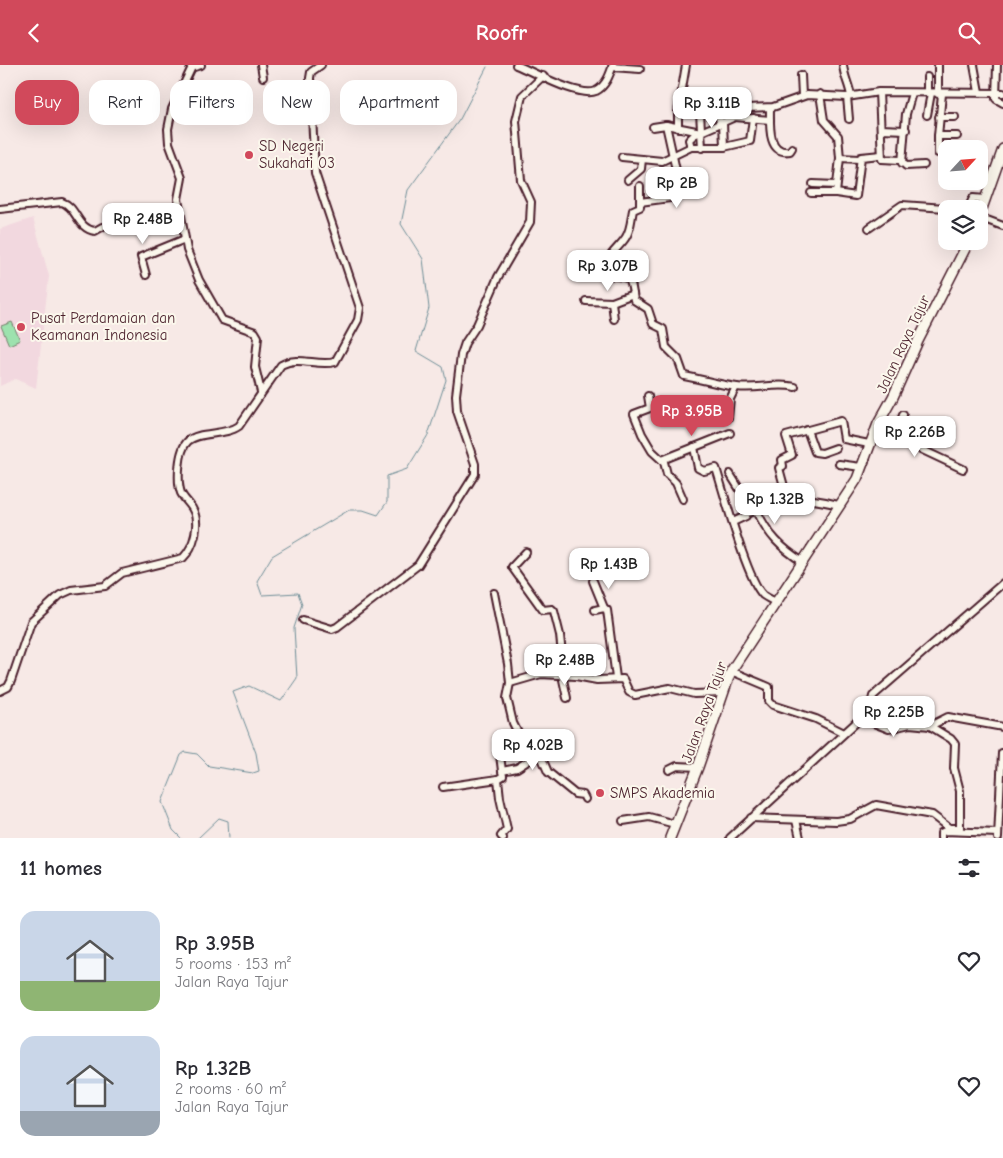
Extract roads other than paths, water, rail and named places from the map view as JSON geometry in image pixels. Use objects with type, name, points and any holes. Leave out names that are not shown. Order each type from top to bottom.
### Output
[{"type":"main road","points":[[986,199],[1003,149]]},
{"type":"main road","name":"Jalan Raya Tajur","points":[[670,838],[698,767],[731,671],[838,505],[857,479],[878,423],[893,397],[918,341],[964,250]]},
{"type":"street","points":[[201,65],[191,66],[174,102],[168,129],[169,143],[182,178],[178,199],[185,239],[200,279],[222,320],[255,332],[258,337],[255,367],[261,393]]},
{"type":"street","points":[[261,65],[263,77]]},
{"type":"street","points":[[0,691],[8,687],[11,681],[31,622],[49,603],[71,590],[105,586],[122,573],[178,561],[190,551],[194,537],[195,515],[179,487],[181,455],[185,443],[196,437],[230,431],[239,427],[281,365],[286,362],[298,359],[326,363],[336,362],[360,314],[315,173],[310,78],[311,72],[320,65]]},
{"type":"street","points":[[516,65],[580,92],[598,90],[603,85],[612,66],[640,69]]},
{"type":"street","points":[[678,128],[678,112],[686,65]]},
{"type":"street","points":[[843,65],[844,76],[848,81],[849,119]]},
{"type":"street","points":[[927,115],[935,94],[938,65]]},
{"type":"street","points":[[974,65],[979,92]]},
{"type":"street","points":[[997,65],[999,93],[996,99],[1003,103]]},
{"type":"street","points":[[801,75],[802,96]]},
{"type":"street","points":[[303,620],[332,629],[337,627],[418,565],[475,474],[475,464],[457,411],[456,395],[461,355],[498,277],[530,221],[531,202],[521,180],[516,121],[522,96],[542,76]]},
{"type":"street","points":[[927,77],[935,94],[939,117],[938,140]]},
{"type":"street","points":[[879,93],[881,155],[884,160],[900,160],[906,165],[924,165]]},
{"type":"street","points":[[732,104],[745,109],[770,108],[802,96],[849,97],[879,93],[999,93]]},
{"type":"street","points":[[902,163],[906,114],[912,93]]},
{"type":"street","points":[[715,95],[722,123],[724,147]]},
{"type":"street","points":[[820,95],[824,120],[838,136],[840,158],[836,193]]},
{"type":"street","points":[[770,108],[773,145],[778,151],[783,152],[790,151],[792,148]]},
{"type":"street","points":[[691,147],[689,141],[691,137],[736,117],[745,109]]},
{"type":"street","points":[[700,112],[702,147]]},
{"type":"street","points":[[736,117],[770,120]]},
{"type":"street","points":[[939,117],[955,117]]},
{"type":"street","points":[[622,157],[662,161],[691,147],[724,147],[750,141],[752,118]]},
{"type":"street","points":[[640,202],[676,198],[674,155],[666,125]]},
{"type":"street","points":[[653,127],[666,125],[701,132]]},
{"type":"street","points":[[881,129],[906,130]]},
{"type":"street","points":[[938,135],[956,136]]},
{"type":"street","points":[[840,158],[860,159],[864,156],[881,155]]},
{"type":"street","points":[[628,180],[641,169],[642,159]]},
{"type":"street","points":[[811,193],[836,193],[854,197],[858,194],[860,159]]},
{"type":"street","points":[[813,184],[836,185]]},
{"type":"street","points":[[823,193],[824,185]]},
{"type":"street","points":[[640,186],[640,208],[633,210],[626,237],[607,261],[605,270],[608,275],[629,278],[633,283],[633,294],[637,303],[648,309],[652,323],[663,329],[666,347],[678,359],[684,376],[736,387],[765,388],[777,385],[795,387]]},
{"type":"street","points":[[972,200],[973,198],[986,199]]},
{"type":"street","points":[[0,209],[62,202],[69,206],[81,224],[90,230],[95,231],[102,227]]},
{"type":"street","points":[[869,228],[901,205],[938,208]]},
{"type":"street","points":[[988,220],[1003,226]]},
{"type":"street","points":[[146,275],[141,257],[185,239]]},
{"type":"street","points":[[586,301],[612,302],[633,294]]},
{"type":"street","points":[[612,302],[614,319]]},
{"type":"street","points":[[728,418],[730,399],[736,387]]},
{"type":"street","points":[[648,396],[650,409],[634,414],[652,451],[662,460],[683,499]]},
{"type":"street","points":[[896,435],[904,415]]},
{"type":"street","points":[[838,505],[812,498],[796,498],[785,491],[779,468],[783,466],[782,459],[792,455],[786,436],[842,421],[844,439],[869,444]]},
{"type":"street","points":[[878,423],[939,459],[963,469]]},
{"type":"street","points":[[807,430],[815,452],[822,453],[836,447]]},
{"type":"street","points":[[662,460],[730,433]]},
{"type":"street","points":[[694,447],[698,468],[704,471],[716,468],[743,556],[763,595],[776,603]]},
{"type":"street","points":[[839,464],[861,467]]},
{"type":"street","points":[[730,474],[745,498],[748,513]]},
{"type":"street","points":[[733,522],[748,513],[757,511],[765,529],[774,541],[803,561]]},
{"type":"street","points":[[526,551],[512,567],[543,609],[552,609],[554,611],[560,635],[563,675],[567,697]]},
{"type":"street","points":[[593,581],[607,611],[616,678]]},
{"type":"street","points":[[730,838],[861,719],[870,709],[873,697],[1003,583]]},
{"type":"street","points":[[494,593],[501,622],[510,683],[507,698],[513,723],[531,757]]},
{"type":"street","points":[[595,610],[604,608]]},
{"type":"street","points":[[731,671],[769,687],[769,701],[773,705],[816,719],[844,733]]},
{"type":"street","points":[[510,683],[536,675],[563,675],[597,680],[623,679],[629,692],[635,695],[670,688],[694,694],[722,693]]},
{"type":"street","points":[[930,726],[948,717],[1003,727]]},
{"type":"street","points":[[751,818],[843,820],[876,805],[932,815],[949,827],[960,828],[960,791],[954,768],[955,744],[951,739],[930,726],[906,724],[889,729],[861,719]]},
{"type":"street","points":[[941,838],[941,833],[945,831],[998,836],[1002,803],[1002,753]]},
{"type":"street","points":[[443,787],[498,779],[503,776],[500,755]]},
{"type":"street","points":[[502,771],[517,768],[530,761],[531,757]]},
{"type":"street","points":[[531,757],[541,757],[548,771],[575,794],[582,795],[585,799]]},
{"type":"street","points":[[669,770],[677,766],[698,767]]},
{"type":"street","points":[[498,779],[500,798],[508,829],[501,837]]},
{"type":"street","points":[[623,821],[648,817],[675,824]]},
{"type":"street","points":[[796,820],[800,838]]},
{"type":"waterway","points":[[181,838],[173,830],[162,802],[181,755],[185,752],[197,754],[209,766],[253,773],[259,771],[256,753],[233,692],[249,686],[281,701],[297,678],[294,628],[302,604],[298,593],[262,595],[257,581],[272,556],[349,510],[363,510],[378,515],[387,502],[387,476],[407,469],[428,435],[446,380],[443,367],[416,351],[429,308],[423,259],[401,224],[408,190],[460,119],[487,67]]},
{"type":"waterway","points":[[198,838],[219,818],[228,821],[229,838]]},
{"type":"place","name":"SD Negeri Sukahati 03","points":[[249,155]]},
{"type":"place","name":"Pusat Perdamaian dan Keamanan Indonesia","points":[[21,327]]},
{"type":"place","name":"SMPS Akademia","points":[[600,793]]}]
